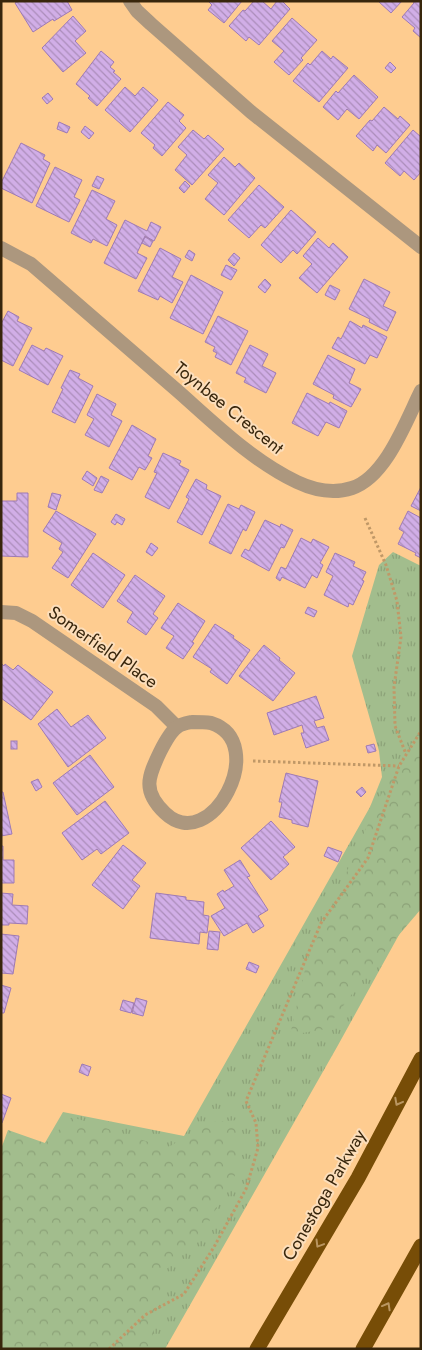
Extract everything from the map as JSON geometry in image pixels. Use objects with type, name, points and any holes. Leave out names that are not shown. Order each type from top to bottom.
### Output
[{"type":"highway","name":"Conestoga Parkway","points":[[256,1349],[358,1178],[421,1059]]},
{"type":"highway","points":[[362,1349],[421,1246]]},
{"type":"street","points":[[130,1],[137,11],[151,24],[251,112],[421,247]]},
{"type":"street","name":"Toynbee Crescent","points":[[1,248],[31,264],[233,440],[277,471],[298,483],[326,492],[353,488],[367,479],[382,466],[392,450],[421,391]]},
{"type":"street","name":"Somerfield Place","points":[[1,612],[16,613],[32,620],[156,706],[177,727]]},
{"type":"street","points":[[192,722],[211,724],[226,732],[233,744],[237,758],[236,772],[229,788],[211,814],[199,821],[187,823],[177,821],[166,814],[156,803],[149,789],[150,774],[165,742],[177,727],[192,722]]},
{"type":"path","points":[[365,518],[386,565],[397,601],[401,637],[394,687],[395,726],[406,754]]},
{"type":"path","points":[[109,1349],[145,1315],[184,1294],[214,1247],[246,1189],[258,1148],[256,1123],[246,1101],[321,923],[368,858],[399,766],[421,731]]},
{"type":"path","points":[[253,761],[399,766]]},
{"type":"green space","points":[[393,552],[421,566],[421,895],[165,1349],[1,1349],[1,1218],[63,1112],[184,1136],[370,807],[382,777],[379,751],[352,656],[379,565]]},
{"type":"green space","points":[[421,729],[421,909],[375,963],[326,1029],[290,1035],[307,961],[389,777]]},
{"type":"green space","points":[[72,1117],[167,1148],[210,1122],[239,1120],[239,1168],[197,1243],[163,1272],[152,1339],[146,1349],[1,1349],[1,1149],[8,1130],[45,1143]]},
{"type":"building","points":[[18,1],[67,1],[72,10],[33,32],[15,3]]},
{"type":"building","points":[[208,1],[242,1],[224,23],[208,10],[212,5]]},
{"type":"building","points":[[254,1],[262,1],[271,9],[277,1],[282,1],[290,9],[259,45],[249,37],[246,41],[229,26]]},
{"type":"building","points":[[378,1],[402,1],[391,13]]},
{"type":"building","points":[[413,1],[421,1],[421,38],[413,31],[415,28],[402,17],[414,3]]},
{"type":"building","points":[[73,16],[86,31],[75,41],[86,53],[63,72],[42,48]]},
{"type":"building","points":[[292,18],[317,40],[301,58],[303,60],[289,75],[274,62],[284,51],[272,41]]},
{"type":"building","points":[[101,51],[114,62],[110,67],[121,79],[97,106],[88,98],[90,96],[76,84]]},
{"type":"building","points":[[322,51],[331,59],[333,56],[348,68],[319,102],[293,81],[308,63],[310,65]]},
{"type":"building","points":[[390,62],[396,68],[391,73],[385,68]]},
{"type":"building","points":[[354,75],[378,97],[359,119],[347,109],[338,120],[323,107],[336,91],[338,93]]},
{"type":"building","points":[[125,87],[135,96],[143,87],[158,100],[130,132],[105,110]]},
{"type":"building","points":[[48,93],[53,99],[47,104],[42,98]]},
{"type":"building","points":[[168,102],[184,115],[179,121],[186,128],[162,156],[153,148],[155,145],[141,133]]},
{"type":"building","points":[[384,107],[398,119],[400,116],[410,125],[386,153],[377,145],[373,151],[356,136]]},
{"type":"building","points":[[59,122],[70,127],[67,133],[57,129]]},
{"type":"building","points":[[85,126],[94,133],[89,139],[81,132]]},
{"type":"building","points":[[193,130],[204,139],[208,135],[224,149],[192,185],[175,170],[187,155],[178,147]]},
{"type":"building","points":[[413,130],[421,137],[421,172],[414,180],[404,171],[400,176],[385,163]]},
{"type":"building","points":[[21,143],[45,155],[43,159],[50,163],[32,203],[1,188],[1,183]]},
{"type":"building","points":[[224,157],[235,167],[239,163],[255,178],[224,215],[205,199],[218,183],[208,175]]},
{"type":"building","points":[[55,167],[82,180],[74,197],[80,200],[69,222],[36,206]]},
{"type":"building","points":[[97,176],[104,179],[99,189],[92,186]]},
{"type":"building","points":[[185,181],[190,186],[184,193],[179,188]]},
{"type":"building","points":[[259,185],[284,207],[265,228],[261,225],[249,238],[228,220]]},
{"type":"building","points":[[92,190],[115,201],[106,219],[117,225],[107,246],[93,239],[91,243],[71,233]]},
{"type":"building","points":[[291,210],[316,232],[297,254],[293,250],[281,263],[261,245]]},
{"type":"building","points":[[125,220],[147,231],[151,222],[161,227],[154,241],[145,236],[137,253],[147,258],[136,279],[104,263]]},
{"type":"building","points":[[145,237],[153,241],[150,247],[142,243]]},
{"type":"building","points":[[318,238],[329,248],[333,243],[348,257],[317,293],[299,278],[312,264],[303,256]]},
{"type":"building","points":[[160,248],[181,259],[172,277],[183,282],[172,303],[160,296],[158,300],[138,291]]},
{"type":"building","points":[[189,250],[195,254],[192,261],[185,257]]},
{"type":"building","points":[[234,253],[240,258],[234,266],[228,260]]},
{"type":"building","points":[[226,265],[237,270],[231,280],[221,275]]},
{"type":"building","points":[[191,275],[223,292],[203,334],[170,318]]},
{"type":"building","points":[[265,279],[271,285],[265,293],[258,287]]},
{"type":"building","points":[[364,279],[390,292],[383,306],[396,312],[387,331],[369,322],[370,319],[349,309]]},
{"type":"building","points":[[330,285],[340,290],[335,300],[325,295]]},
{"type":"building","points":[[8,311],[19,317],[17,321],[32,328],[13,366],[1,360],[1,324]]},
{"type":"building","points":[[218,316],[248,331],[231,365],[215,357],[217,353],[213,351],[215,347],[205,342]]},
{"type":"building","points":[[350,321],[362,328],[363,325],[387,337],[377,358],[370,355],[365,364],[332,348],[338,337],[341,339]]},
{"type":"building","points":[[32,345],[44,351],[46,348],[63,356],[48,385],[19,370]]},
{"type":"building","points":[[250,345],[268,354],[262,366],[276,373],[266,393],[244,382],[246,378],[236,373]]},
{"type":"building","points":[[328,355],[355,369],[349,383],[361,389],[351,407],[333,398],[334,395],[313,384]]},
{"type":"building","points":[[70,370],[80,374],[78,378],[93,386],[75,423],[52,412]]},
{"type":"building","points":[[307,393],[347,411],[339,428],[326,422],[318,436],[292,423]]},
{"type":"building","points":[[97,394],[116,404],[111,415],[122,421],[109,447],[85,435],[94,419],[87,415]]},
{"type":"building","points":[[132,425],[156,439],[148,456],[152,458],[145,470],[139,467],[132,480],[109,468]]},
{"type":"building","points":[[163,453],[181,461],[179,465],[189,470],[169,509],[145,497],[157,473],[154,472]]},
{"type":"building","points":[[87,471],[97,478],[93,486],[82,479]]},
{"type":"building","points":[[101,476],[109,480],[102,493],[94,490]]},
{"type":"building","points":[[196,479],[207,485],[206,489],[221,496],[202,535],[177,522],[189,499],[186,497]]},
{"type":"building","points":[[421,487],[421,511],[411,506]]},
{"type":"building","points":[[17,493],[28,493],[28,557],[1,556],[1,501],[17,501]]},
{"type":"building","points":[[52,493],[61,495],[56,510],[48,507]]},
{"type":"building","points":[[228,504],[239,509],[241,505],[255,512],[246,531],[243,529],[231,554],[209,543]]},
{"type":"building","points":[[56,511],[96,534],[68,578],[52,568],[63,552],[59,549],[62,543],[43,531]]},
{"type":"building","points":[[408,511],[421,518],[421,558],[415,555],[416,553],[398,544],[404,532],[399,529]]},
{"type":"building","points":[[116,514],[125,519],[122,525],[117,522],[115,525],[111,522]]},
{"type":"building","points":[[265,520],[280,527],[281,524],[293,530],[284,548],[281,547],[269,571],[241,556],[245,549],[249,551]]},
{"type":"building","points":[[301,538],[311,543],[313,539],[329,547],[320,563],[323,565],[317,578],[312,575],[305,588],[282,577],[280,581],[276,578],[281,567],[286,569]]},
{"type":"building","points":[[151,543],[158,548],[152,556],[146,552]]},
{"type":"building","points":[[93,553],[125,575],[103,608],[71,585]]},
{"type":"building","points":[[335,553],[355,562],[353,566],[366,572],[353,605],[349,603],[348,607],[324,595],[333,576],[326,572]]},
{"type":"building","points":[[135,575],[165,596],[153,614],[158,618],[146,635],[127,622],[133,612],[117,601]]},
{"type":"building","points":[[178,603],[205,621],[192,642],[194,643],[183,659],[166,648],[174,636],[161,628]]},
{"type":"building","points":[[308,607],[317,611],[314,617],[305,613]]},
{"type":"building","points":[[215,624],[234,636],[233,638],[250,650],[227,684],[210,672],[212,669],[193,657]]},
{"type":"building","points":[[264,645],[295,673],[273,701],[239,676]]},
{"type":"building","points":[[2,664],[13,670],[18,665],[53,692],[31,720],[1,698]]},
{"type":"building","points":[[316,696],[324,718],[314,721],[317,728],[324,726],[329,740],[306,748],[301,733],[304,733],[302,725],[274,735],[267,713]]},
{"type":"building","points":[[57,709],[71,727],[88,715],[106,738],[68,767],[38,724]]},
{"type":"building","points":[[11,741],[17,741],[17,749],[11,749]]},
{"type":"building","points":[[374,744],[376,751],[368,753],[366,746]]},
{"type":"building","points":[[90,755],[114,787],[77,815],[53,783]]},
{"type":"building","points":[[286,773],[318,781],[308,827],[279,817],[282,802],[279,802]]},
{"type":"building","points":[[38,779],[42,787],[36,791],[31,782]]},
{"type":"building","points":[[362,787],[366,792],[361,797],[356,792]]},
{"type":"building","points":[[1,792],[3,792],[12,834],[1,836]]},
{"type":"building","points":[[105,801],[129,833],[101,854],[97,849],[82,860],[62,833]]},
{"type":"building","points":[[271,821],[295,847],[283,857],[289,864],[271,880],[241,848]]},
{"type":"building","points":[[123,845],[146,863],[132,880],[140,886],[123,909],[92,885]]},
{"type":"building","points":[[1,846],[3,846],[3,860],[14,860],[14,883],[1,883]]},
{"type":"building","points":[[328,847],[342,852],[338,862],[324,856]]},
{"type":"building","points":[[240,860],[250,876],[247,877],[268,910],[258,916],[264,926],[253,933],[247,923],[224,936],[211,916],[225,908],[217,894],[234,886],[224,870]]},
{"type":"building","points":[[1,893],[13,894],[12,905],[28,906],[27,924],[9,923],[9,925],[1,925]]},
{"type":"building","points":[[156,893],[186,897],[186,900],[204,902],[203,915],[209,916],[207,933],[200,932],[199,944],[150,938]]},
{"type":"building","points":[[209,931],[220,932],[218,950],[207,949]]},
{"type":"building","points":[[1,934],[19,936],[13,974],[1,973]]},
{"type":"building","points":[[249,962],[259,966],[256,973],[246,969]]},
{"type":"building","points":[[1,985],[11,988],[4,1013],[1,1013]]},
{"type":"building","points":[[136,998],[147,1001],[143,1016],[132,1013]]},
{"type":"building","points":[[123,1000],[134,1003],[131,1013],[120,1010]]},
{"type":"building","points":[[82,1064],[91,1067],[88,1076],[79,1072]]},
{"type":"building","points":[[1,1094],[11,1098],[2,1123],[1,1123]]}]
